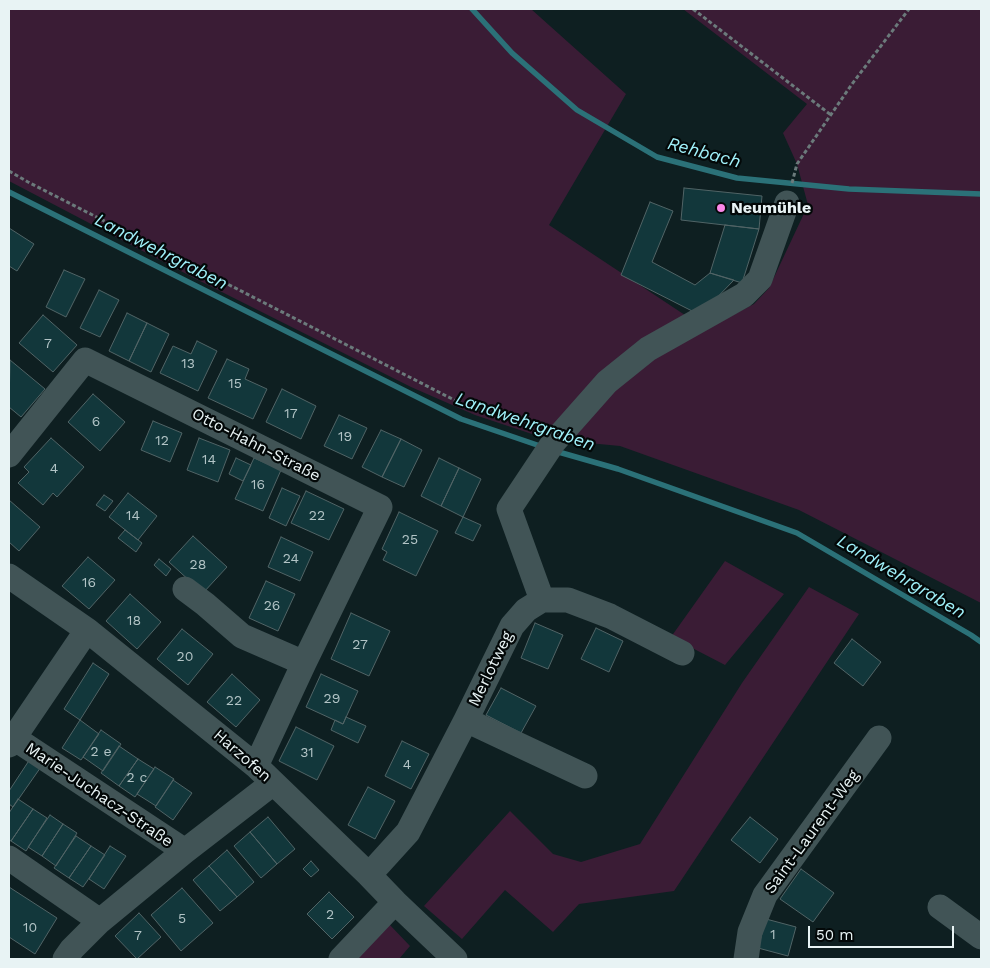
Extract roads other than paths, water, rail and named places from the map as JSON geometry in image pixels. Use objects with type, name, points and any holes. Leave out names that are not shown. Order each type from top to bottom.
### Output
[{"type":"street","points":[[682,653],[610,616],[568,600],[542,600],[510,509],[553,443],[607,382],[648,349],[744,294],[760,279],[787,202]]},
{"type":"street","name":"Otto-Hahn-Straße","points":[[9,455],[85,360],[380,507],[304,663],[265,775]]},
{"type":"street","name":"Harzofen","points":[[9,576],[87,630],[265,775],[455,959]]},
{"type":"street","points":[[185,589],[242,636],[304,663]]},
{"type":"street","name":"Merlotweg","points":[[368,875],[408,832],[512,626],[526,610],[542,600]]},
{"type":"street","points":[[11,741],[87,630]]},
{"type":"street","points":[[466,720],[585,776]]},
{"type":"street","name":"Saint-Laurent-Weg","points":[[746,959],[750,932],[765,895],[880,738]]},
{"type":"street","name":"Marie-Juchacz-Straße","points":[[11,741],[185,851]]},
{"type":"street","name":"Marie-Juchacz-Straße","points":[[65,959],[72,949],[100,921],[185,851],[265,775]]},
{"type":"street","points":[[9,858],[100,921]]},
{"type":"street","points":[[341,959],[394,902]]},
{"type":"street","points":[[940,907],[981,937]]},
{"type":"waterway","name":"Rehbach","points":[[472,9],[512,53],[577,110],[657,157],[737,178],[849,189],[981,194]]},
{"type":"waterway","name":"Landwehrgraben","points":[[9,192],[461,419],[543,447]]},
{"type":"waterway","name":"Landwehrgraben","points":[[555,451],[618,469],[797,533],[981,642]]},
{"type":"place","name":"Neumühle","points":[[721,208]]}]
